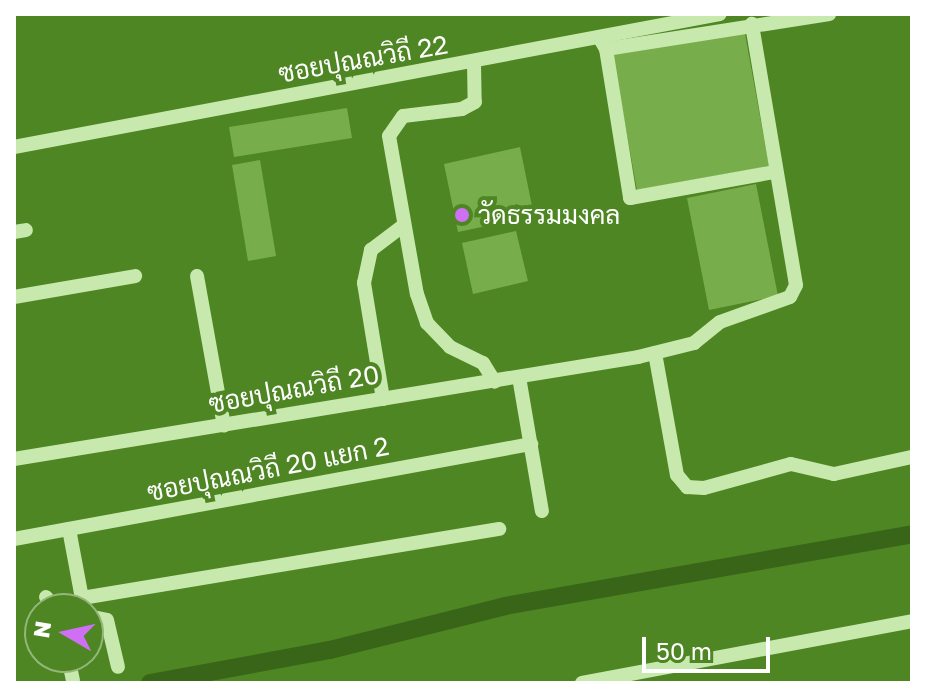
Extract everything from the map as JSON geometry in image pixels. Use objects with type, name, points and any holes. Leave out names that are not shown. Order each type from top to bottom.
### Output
[{"type":"street","name":"ซอยปุณณวิถี 22","points":[[14,147],[474,63],[602,43],[720,14]]},
{"type":"street","points":[[775,172],[630,198],[602,43],[829,14]]},
{"type":"street","name":"ซอยปุณณวิถี 20","points":[[14,459],[581,368],[655,353],[694,343],[720,322],[790,297],[796,285],[752,24]]},
{"type":"street","points":[[474,63],[475,102],[462,109],[403,116],[394,122],[389,136],[404,225],[427,323],[450,347],[483,363],[495,382]]},
{"type":"street","points":[[383,399],[364,283],[371,250],[404,225]]},
{"type":"street","points":[[14,297],[135,276]]},
{"type":"street","points":[[197,276],[224,426]]},
{"type":"street","points":[[655,353],[677,475],[687,487],[704,488],[791,464],[834,474],[912,457]]},
{"type":"street","points":[[519,377],[542,511]]},
{"type":"street","name":"ซอยปุณณวิถี 20 แยก 2","points":[[14,539],[531,444]]},
{"type":"street","points":[[69,529],[81,593]]},
{"type":"street","points":[[104,600],[499,529]]},
{"type":"street","points":[[104,619],[107,620],[118,667]]},
{"type":"street","points":[[582,683],[912,621]]},
{"type":"street","points":[[71,673],[73,680]]},
{"type":"building","points":[[743,23],[769,166],[637,190],[611,47]]},
{"type":"building","points":[[347,108],[352,138],[234,157],[229,127]]},
{"type":"building","points":[[520,147],[534,216],[458,232],[444,164]]},
{"type":"building","points":[[260,160],[276,256],[248,261],[232,165]]},
{"type":"building","points":[[756,184],[778,296],[709,310],[687,198]]},
{"type":"building","points":[[516,231],[528,281],[473,294],[462,243]]},
{"type":"waterway","points":[[150,683],[330,650],[505,606],[912,534]]},
{"type":"place","name":"วัดธรรมมงคล","points":[[462,215]]}]
